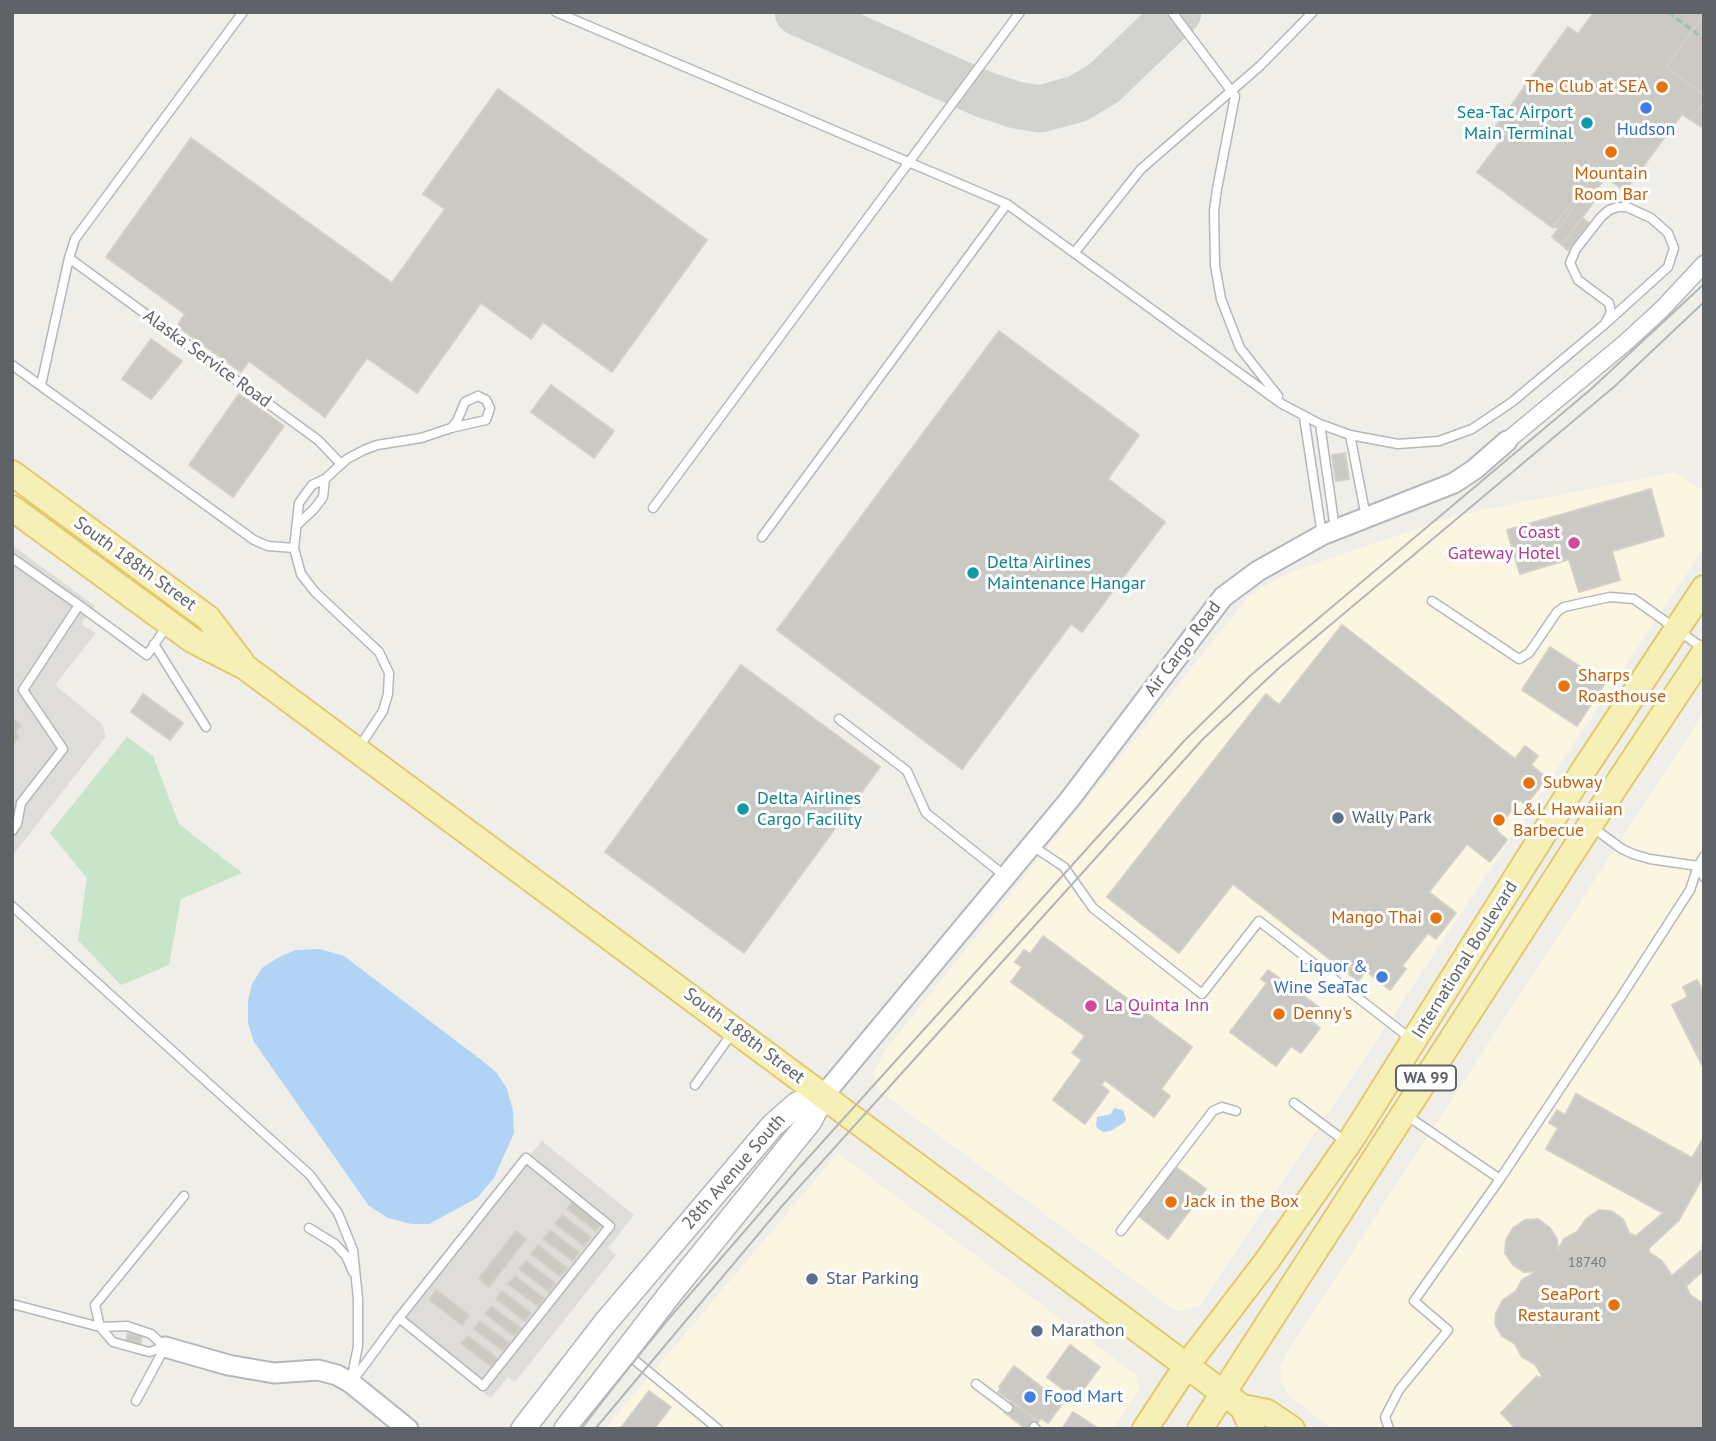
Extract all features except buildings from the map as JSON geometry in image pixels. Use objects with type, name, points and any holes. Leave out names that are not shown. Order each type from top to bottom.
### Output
[{"type":"main road","name":"South 188th Street","points":[[12,473],[208,618],[245,667]]},
{"type":"main road","name":"South 188th Street","points":[[12,508],[191,640],[245,667],[1187,1365],[1239,1409],[1267,1412],[1292,1429]]},
{"type":"main road","name":"International Boulevard","points":[[1145,1429],[1187,1365],[1266,1262],[1348,1144],[1586,768],[1704,588]]},
{"type":"main road","name":"International Boulevard","points":[[1200,1429],[1239,1409],[1404,1113],[1704,651]]},
{"type":"main road","name":"28th Avenue South","points":[[566,1429],[810,1121],[823,1096]]},
{"type":"main road","name":"28th Avenue South","points":[[523,1429],[612,1315],[773,1125],[797,1104],[823,1096]]},
{"type":"street","name":"Air Cargo Road","points":[[823,1096],[1089,775],[1223,597],[1258,571],[1328,533],[1454,483],[1475,469],[1662,309],[1704,264]]},
{"type":"street","points":[[166,1348],[228,1365],[275,1373],[318,1370],[337,1375],[351,1383],[408,1429]]},
{"type":"lane","points":[[41,385],[75,239],[243,12]]},
{"type":"lane","points":[[556,12],[1007,204],[1264,391],[1320,425],[1350,435],[1379,442],[1419,444],[1438,441],[1472,429],[1512,402],[1605,324],[1662,275],[1673,258],[1673,241],[1668,233],[1651,218],[1627,207],[1618,206],[1601,217],[1576,249],[1570,263],[1578,280],[1609,303],[1611,312],[1605,324]]},
{"type":"lane","points":[[653,508],[1020,12]]},
{"type":"lane","points":[[1172,12],[1231,90],[1235,100],[1220,166],[1214,211],[1215,265],[1221,299],[1240,348],[1268,386],[1301,415],[1328,533]]},
{"type":"lane","points":[[1075,252],[1141,169],[1260,66],[1313,12]]},
{"type":"lane","points":[[762,537],[1007,204]]},
{"type":"lane","name":"Alaska Service Road","points":[[69,258],[318,440],[341,464]]},
{"type":"lane","points":[[12,365],[254,540],[268,547],[293,548]]},
{"type":"lane","points":[[356,751],[383,711],[388,694],[389,673],[379,652],[307,583],[297,567],[293,548],[302,499],[312,485],[325,479],[354,454],[377,445],[421,438],[478,423],[485,419],[490,408],[486,400],[478,396],[468,398],[451,428]]},
{"type":"lane","points":[[1320,425],[1328,533]]},
{"type":"lane","points":[[1350,435],[1366,517]]},
{"type":"lane","points":[[295,530],[323,497],[325,479]]},
{"type":"lane","points":[[12,558],[147,655],[169,624]]},
{"type":"lane","points":[[1432,601],[1520,659],[1529,653],[1564,607],[1624,596],[1634,599],[1704,651]]},
{"type":"lane","points":[[12,831],[17,824],[21,803],[63,749],[23,690],[79,605]]},
{"type":"lane","points":[[154,645],[206,727]]},
{"type":"lane","points":[[839,719],[907,771],[926,813],[1005,876]]},
{"type":"lane","points":[[1590,825],[1622,849],[1650,859],[1698,866]]},
{"type":"lane","points":[[1031,845],[1064,867],[1093,908],[1202,994],[1259,921],[1413,1041]]},
{"type":"lane","points":[[1389,1429],[1385,1417],[1399,1390],[1448,1330],[1413,1301],[1500,1179],[1681,904],[1704,856]]},
{"type":"lane","points":[[1698,866],[1704,877]]},
{"type":"lane","points":[[12,906],[310,1175],[338,1213],[353,1250],[356,1278],[358,1346],[351,1383]]},
{"type":"lane","points":[[695,1085],[735,1029]]},
{"type":"lane","points":[[1294,1103],[1348,1144]]},
{"type":"lane","points":[[1121,1231],[1213,1111],[1222,1107],[1236,1111]]},
{"type":"lane","points":[[1404,1113],[1500,1179]]},
{"type":"lane","points":[[351,1383],[398,1318],[526,1158],[610,1226],[483,1385],[398,1318]]},
{"type":"lane","points":[[166,1348],[149,1352],[113,1342],[100,1327],[95,1305],[184,1196]]},
{"type":"lane","points":[[309,1228],[335,1244],[346,1256],[356,1278]]},
{"type":"lane","points":[[12,1304],[100,1327],[127,1326],[151,1334],[166,1348]]},
{"type":"lane","points":[[136,1401],[166,1348]]},
{"type":"lane","points":[[625,1352],[707,1425],[718,1429]]},
{"type":"lane","points":[[976,1384],[1008,1408]]},
{"type":"path","points":[[1668,12],[1704,39]]},
{"type":"shaded area","points":[[1675,472],[1704,491],[1704,548],[1200,1305],[1180,1311],[1174,1310],[879,1091],[874,1071],[887,1048],[1250,595],[1288,573],[1457,515]]},
{"type":"shaded area","points":[[12,545],[95,606],[81,624],[96,633],[55,685],[101,723],[106,736],[12,856]]},
{"type":"shaded area","points":[[1704,712],[1704,1429],[1331,1429],[1288,1394],[1282,1382],[1280,1366],[1286,1354]]},
{"type":"shaded area","points":[[542,1141],[634,1215],[608,1248],[616,1255],[515,1382],[508,1377],[491,1398],[391,1319],[524,1151],[530,1155]]},
{"type":"shaded area","points":[[838,1153],[1136,1375],[1139,1390],[1114,1429],[605,1429]]},
{"type":"green space","points":[[127,737],[153,756],[179,824],[242,873],[181,899],[169,965],[121,985],[78,940],[87,878],[50,833]]},
{"type":"water","points":[[320,949],[344,956],[496,1072],[507,1089],[513,1111],[514,1133],[494,1178],[477,1198],[429,1224],[412,1224],[388,1218],[369,1206],[254,1042],[248,1023],[248,1000],[252,984],[262,968],[296,950]]},
{"type":"water","points":[[1114,1108],[1123,1110],[1125,1122],[1110,1131],[1098,1129],[1097,1117],[1111,1114]]},
{"type":"taxiway","points":[[798,12],[983,94],[1016,105],[1040,109],[1077,99],[1104,83],[1178,12]]},
{"type":"tram line","points":[[579,1429],[666,1322],[799,1168],[1184,741],[1251,675],[1590,390],[1704,284]]},
{"type":"tram line","points":[[595,1429],[782,1206],[1203,739],[1279,668],[1615,386],[1704,302]]},
{"type":"place","name":"The Club at SEA","points":[[1662,87]]},
{"type":"place","name":"Hudson","points":[[1646,108]]},
{"type":"place","name":"Sea-Tac Airport Main Terminal","points":[[1587,123]]},
{"type":"place","name":"Mountain Room Bar","points":[[1611,152]]},
{"type":"place","name":"Coast Gateway Hotel","points":[[1574,543]]},
{"type":"place","name":"Delta Airlines Maintenance Hangar","points":[[973,573]]},
{"type":"place","name":"Sharps Roasthouse","points":[[1564,686]]},
{"type":"place","name":"Subway","points":[[1529,783]]},
{"type":"place","name":"Delta Airlines Cargo Facility","points":[[743,809]]},
{"type":"place","name":"Wally Park","points":[[1338,818]]},
{"type":"place","name":"L&L Hawaiian Barbecue","points":[[1499,820]]},
{"type":"place","name":"Mango Thai","points":[[1436,918]]},
{"type":"place","name":"Liquor & Wine SeaTac","points":[[1382,977]]},
{"type":"place","name":"La Quinta Inn","points":[[1091,1006]]},
{"type":"place","name":"Denny's","points":[[1279,1014]]},
{"type":"place","name":"Jack in the Box","points":[[1171,1202]]},
{"type":"place","name":"Star Parking","points":[[812,1279]]},
{"type":"place","name":"SeaPort Restaurant","points":[[1614,1305]]},
{"type":"place","name":"Marathon","points":[[1037,1331]]},
{"type":"place","name":"Food Mart","points":[[1030,1397]]}]
